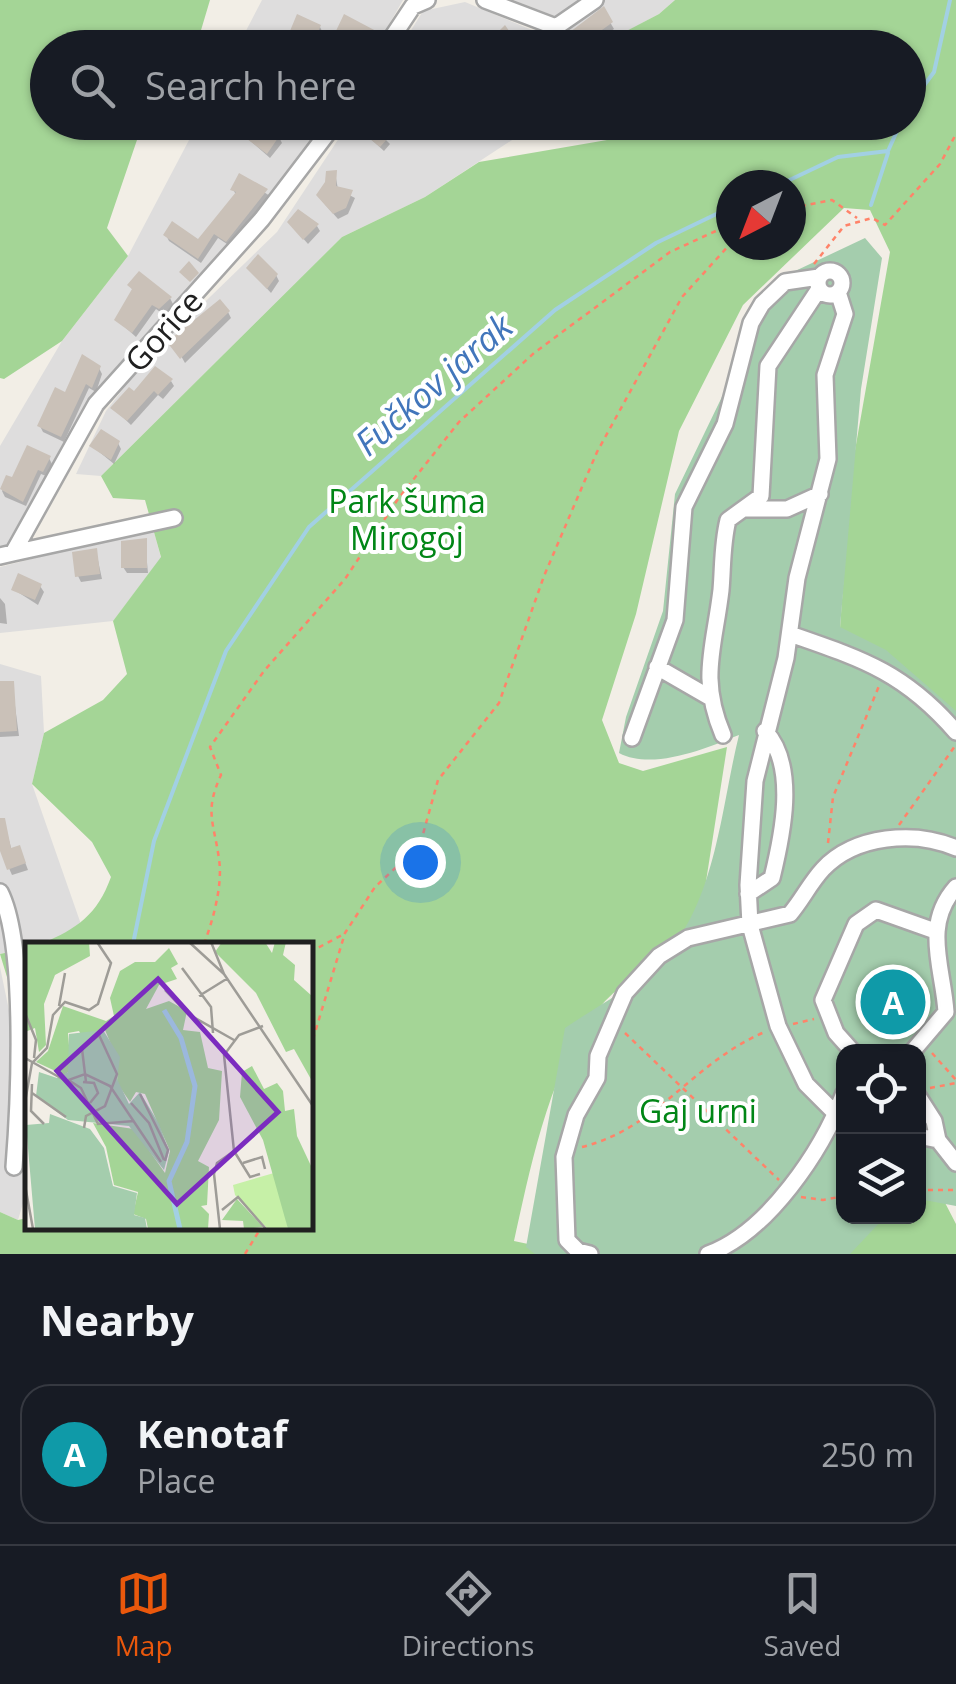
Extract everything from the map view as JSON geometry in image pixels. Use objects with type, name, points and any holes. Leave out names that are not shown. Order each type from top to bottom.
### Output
[{"type":"street","points":[[485,0],[556,27]]},
{"type":"street","points":[[552,30],[595,0]]},
{"type":"street","points":[[398,30],[418,2]]},
{"type":"street","name":"Gorice","points":[[7,555],[96,404],[262,219],[322,140]]},
{"type":"street","points":[[817,281],[829,296],[838,292],[845,314],[825,374],[828,459],[797,578],[790,634],[755,781],[748,894],[750,925],[778,1026],[806,1084],[836,1115]]},
{"type":"street","points":[[723,735],[706,676],[721,585],[721,546],[728,520],[746,509],[764,488],[763,414],[768,366],[817,281]]},
{"type":"street","points":[[632,738],[675,620],[684,507],[725,424],[751,323],[762,304],[785,282],[817,281]]},
{"type":"street","points":[[746,509],[787,509],[820,494]]},
{"type":"street","name":"Gorice","points":[[7,555],[174,518]]},
{"type":"street","points":[[790,634],[862,657],[885,670],[956,732]]},
{"type":"street","points":[[657,667],[709,696]]},
{"type":"street","points":[[748,894],[772,878],[784,824],[780,758],[766,731]]},
{"type":"street","points":[[590,1254],[578,1251],[567,1240],[565,1151],[576,1115],[597,1078],[598,1056],[626,993],[659,956],[688,938],[790,914],[832,862],[890,838],[926,838],[956,848]]},
{"type":"street","points":[[919,1044],[946,1012],[935,931],[941,906],[956,888]]},
{"type":"street","points":[[0,892],[11,932],[21,1068],[14,1167]]},
{"type":"street","points":[[847,1044],[825,1014],[823,1000],[856,924],[876,910],[935,931]]},
{"type":"street","points":[[926,1106],[938,1140],[956,1162]]},
{"type":"street","points":[[708,1254],[791,1192],[836,1123]]},
{"type":"street","points":[[926,1138],[938,1140]]},
{"type":"path","points":[[817,281],[814,262],[844,226],[872,218],[884,225],[940,164],[956,134]]},
{"type":"path","points":[[806,205],[832,200],[858,219]]},
{"type":"path","points":[[205,942],[212,922],[220,862],[209,800],[221,775],[210,747],[264,672],[346,578],[398,498],[458,422],[534,353],[670,252],[716,231]]},
{"type":"path","points":[[312,1043],[346,933],[375,887],[420,845],[438,780],[499,703],[544,576],[598,452],[682,297],[716,260]]},
{"type":"path","points":[[832,862],[828,845],[834,797],[885,670]]},
{"type":"path","points":[[890,838],[956,745]]},
{"type":"path","points":[[312,951],[346,933]]},
{"type":"path","points":[[565,1151],[626,1133],[720,1054],[778,1026],[804,1024],[825,1014]]},
{"type":"path","points":[[614,1025],[791,1192],[824,1200],[836,1198]]},
{"type":"path","points":[[926,1091],[956,1083]]},
{"type":"path","points":[[926,1190],[956,1190]]},
{"type":"path","points":[[246,1254],[260,1229]]},
{"type":"shaded area","points":[[262,0],[403,0],[386,30],[246,30]]},
{"type":"shaded area","points":[[513,0],[580,0],[557,17]]},
{"type":"shaded area","points":[[604,0],[675,0],[629,30],[562,30]]},
{"type":"shaded area","points":[[465,2],[532,30],[411,30],[423,11]]},
{"type":"shaded area","points":[[189,140],[313,140],[248,226],[103,388],[11,546],[0,549],[0,446],[62,341],[128,256]]},
{"type":"shaded area","points":[[338,140],[512,140],[425,197],[342,237],[101,476],[76,474],[106,411],[146,359],[277,232]]},
{"type":"shaded area","points":[[153,528],[161,558],[113,621],[0,633],[0,567]]},
{"type":"shaded area","points":[[0,664],[41,676],[44,733],[32,784],[83,930],[42,942],[25,942],[25,947],[0,954]]},
{"type":"shaded area","points":[[0,967],[25,1087],[25,1197],[18,1220],[0,1212]]},
{"type":"green space","points":[[0,0],[210,0],[201,30],[30,30],[30,140],[137,140],[107,228],[128,256],[62,341],[0,378]]},
{"type":"green space","name":"Park šuma Mirogoj","points":[[675,0],[956,0],[956,728],[840,628],[851,473],[890,252],[870,210],[844,208],[806,244],[806,170],[716,170],[716,260],[790,260],[743,305],[679,431],[636,614],[602,720],[619,763],[643,771],[727,747],[702,907],[658,977],[621,987],[598,1009],[563,1069],[538,1140],[514,1241],[575,1254],[0,1254],[0,1212],[18,1220],[25,1218],[25,1229],[312,1229],[312,942],[45,942],[85,919],[111,877],[92,842],[32,784],[44,733],[103,700],[127,674],[113,621],[161,557],[145,500],[113,498],[101,476],[342,237],[425,197],[479,162],[607,140],[926,140],[926,30],[628,30],[659,14]]},
{"type":"green space","name":"Gaj urni","points":[[865,238],[882,258],[861,389],[840,627],[886,650],[956,711],[956,1206],[926,1200],[926,1044],[836,1044],[836,1224],[878,1224],[850,1254],[535,1254],[526,1247],[565,1028],[655,966],[691,917],[713,858],[739,735],[663,759],[633,758],[619,753],[626,717],[663,611],[675,494],[733,374],[750,312],[774,281]]},
{"type":"green space","points":[[25,948],[25,1036],[0,954]]},
{"type":"green space","points":[[926,1194],[941,1195],[956,1224],[956,1254],[835,1254],[854,1224],[926,1224]]},
{"type":"building","points":[[604,6],[613,22],[602,30],[573,30]]},
{"type":"building","points":[[297,14],[321,25],[319,30],[290,30]]},
{"type":"building","points":[[344,14],[374,30],[336,30]]},
{"type":"building","points":[[248,140],[277,140],[267,154]]},
{"type":"building","points":[[337,170],[336,186],[353,190],[346,208],[333,214],[316,195],[325,182],[326,171]]},
{"type":"building","points":[[239,173],[268,189],[226,242],[214,234],[198,259],[163,235],[172,221],[198,239],[236,192],[230,190]]},
{"type":"building","points":[[298,209],[319,224],[303,240],[287,222]]},
{"type":"building","points":[[258,254],[278,274],[267,289],[246,268]]},
{"type":"building","points":[[189,261],[199,273],[190,282],[179,272]]},
{"type":"building","points":[[139,271],[172,297],[159,309],[152,305],[132,333],[114,320],[132,289],[127,285]]},
{"type":"building","points":[[220,299],[230,311],[180,359],[167,342]]},
{"type":"building","points":[[82,354],[101,366],[92,388],[86,384],[61,437],[37,426],[55,387],[65,392]]},
{"type":"building","points":[[155,366],[173,379],[158,395],[154,391],[127,421],[110,408],[129,387],[134,391]]},
{"type":"building","points":[[101,429],[120,441],[111,460],[89,446]]},
{"type":"building","points":[[27,445],[51,456],[43,472],[38,470],[23,502],[0,489],[6,475],[12,477]]},
{"type":"building","points":[[147,538],[147,568],[121,568],[121,541]]},
{"type":"building","points":[[97,548],[100,574],[75,577],[72,552]]},
{"type":"building","points":[[18,573],[42,584],[35,600],[11,590]]},
{"type":"building","points":[[0,681],[14,681],[17,731],[0,732]]},
{"type":"building","points":[[0,818],[5,818],[11,848],[20,845],[26,863],[7,870],[0,851]]},
{"type":"building","points":[[894,989],[906,1002],[892,1014],[880,1001]]},
{"type":"waterway","name":"Fučkov jarak","points":[[926,83],[934,72],[950,0]]},
{"type":"waterway","name":"Fučkov jarak","points":[[806,172],[838,157],[888,151],[893,140]]},
{"type":"waterway","points":[[871,205],[888,153]]},
{"type":"waterway","name":"Fučkov jarak","points":[[133,942],[154,841],[226,651],[309,527],[555,310],[656,243],[716,214]]},
{"type":"place","name":"Kenotaf","points":[[893,1002]]}]
